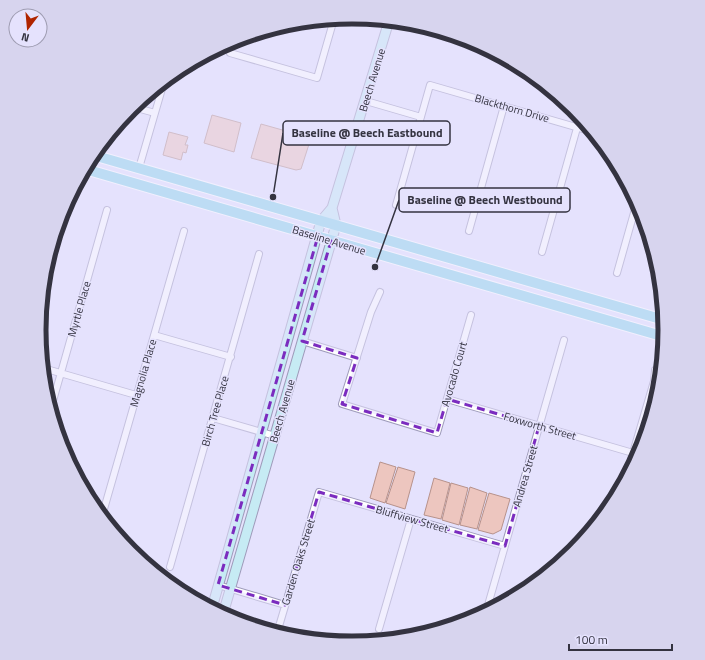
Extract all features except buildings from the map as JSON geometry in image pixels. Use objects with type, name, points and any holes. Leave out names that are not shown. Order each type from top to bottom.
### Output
[{"type":"main road","name":"Beech Avenue","points":[[214,602],[322,221],[332,208],[366,101],[387,27]]},
{"type":"main road","name":"Baseline Avenue","points":[[100,157],[658,318]]},
{"type":"main road","name":"Baseline Avenue","points":[[91,171],[658,335]]},
{"type":"main road","points":[[332,208],[336,225]]},
{"type":"main road","name":"Beech Avenue","points":[[225,608],[336,225]]},
{"type":"street","points":[[230,53],[317,78],[332,25]]},
{"type":"street","name":"Blackthorn Drive","points":[[421,117],[430,85],[584,130]]},
{"type":"street","points":[[139,168],[161,91]]},
{"type":"street","points":[[366,101],[421,117],[396,205]]},
{"type":"street","points":[[469,231],[504,106]]},
{"type":"street","points":[[141,109],[155,114]]},
{"type":"street","points":[[542,252],[577,128]]},
{"type":"street","name":"Myrtle Place","points":[[54,396],[107,210]]},
{"type":"street","points":[[617,273],[634,211]]},
{"type":"street","name":"Magnolia Place","points":[[104,508],[184,231]]},
{"type":"street","name":"Birch Tree Place","points":[[170,567],[231,357],[259,254]]},
{"type":"street","points":[[302,341],[357,358],[371,312],[380,292]]},
{"type":"street","name":"Avocado Court","points":[[357,358],[342,404],[437,433],[471,315]]},
{"type":"street","points":[[154,334],[231,357]]},
{"type":"street","name":"Andrea Street","points":[[488,604],[564,340]]},
{"type":"street","points":[[49,370],[136,395]]},
{"type":"street","points":[[634,449],[654,382],[655,370]]},
{"type":"street","name":"Foxworth Street","points":[[447,399],[632,453]]},
{"type":"street","points":[[213,418],[275,436]]},
{"type":"street","name":"Bluffview Street","points":[[319,492],[505,546]]},
{"type":"street","name":"Garden Oaks Street","points":[[279,627],[319,492]]},
{"type":"street","points":[[379,629],[411,519]]},
{"type":"street","points":[[218,585],[285,605]]},
{"type":"highlighted area","points":[[318,236],[331,241],[302,341],[357,358],[342,404],[437,433],[447,399],[539,426],[505,546],[319,492],[285,605],[218,585]]},
{"type":"place","name":"Baseline @ Beech Eastbound","points":[[273,197]]},
{"type":"place","name":"Baseline @ Beech Westbound","points":[[375,267]]}]
